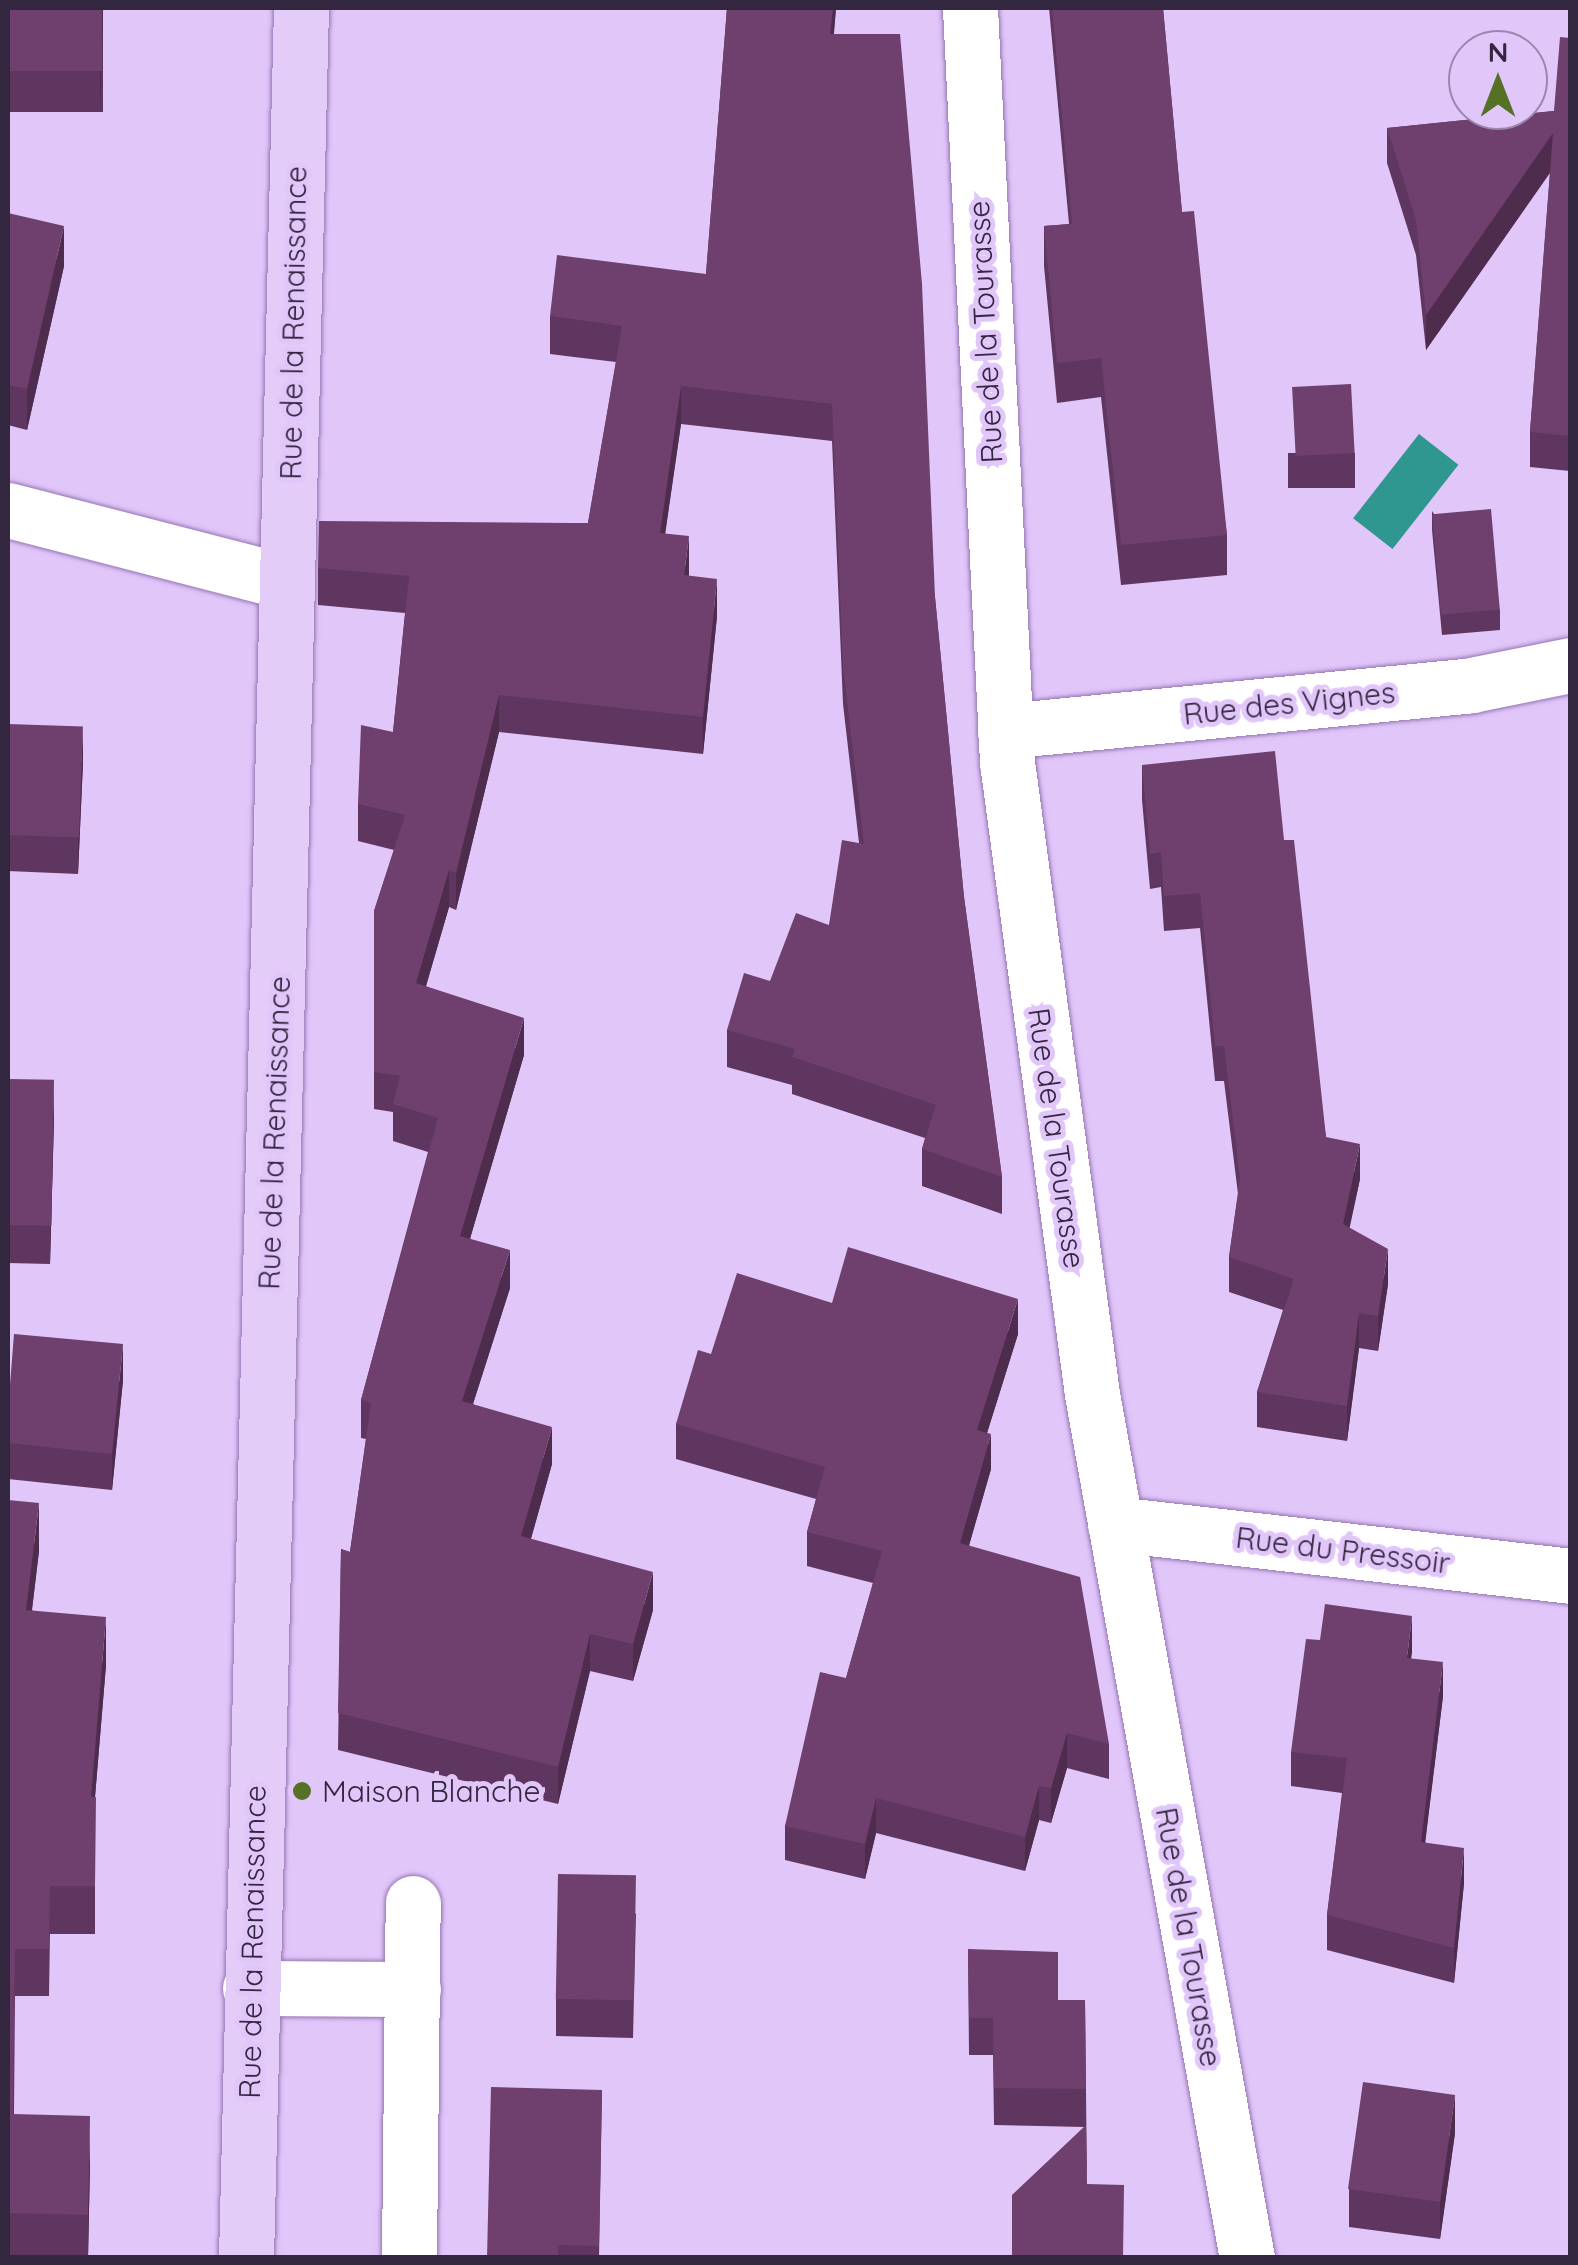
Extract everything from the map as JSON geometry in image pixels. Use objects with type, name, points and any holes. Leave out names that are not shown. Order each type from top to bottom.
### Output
[{"type":"main road","name":"Rue de la Renaissance","points":[[246,2258],[301,8]]},
{"type":"street","name":"Rue de la Tourasse","points":[[970,8],[1005,731],[1089,1374],[1247,2258]]},
{"type":"street","points":[[8,510],[286,582]]},
{"type":"street","name":"Rue des Vignes","points":[[1005,731],[1470,685],[1570,664]]},
{"type":"street","name":"Rue du Pressoir","points":[[1115,1524],[1570,1576]]},
{"type":"street","points":[[410,2258],[414,1903]]},
{"type":"street","points":[[250,1988],[412,1989]]},
{"type":"shaded area","points":[[1419,434],[1458,465],[1393,549],[1353,518]]},
{"type":"building","points":[[8,8],[102,8],[102,71],[8,71]]},
{"type":"building","points":[[727,8],[833,8],[830,34],[900,34],[922,284],[935,597],[964,897],[1002,1177],[922,1149],[936,1105],[792,1057],[795,1049],[727,1030],[744,973],[770,981],[796,913],[829,925],[842,840],[864,844],[843,667],[832,404],[681,386],[660,533],[689,536],[684,575],[717,579],[703,717],[499,695],[456,873],[449,870],[416,983],[524,1018],[460,1236],[510,1250],[462,1401],[552,1427],[521,1536],[653,1572],[633,1644],[590,1634],[558,1767],[338,1713],[341,1549],[350,1552],[371,1403],[361,1400],[438,1118],[393,1104],[400,1076],[374,1072],[374,911],[405,815],[358,804],[361,725],[393,732],[409,576],[318,568],[319,521],[588,523],[622,326],[550,316],[557,255],[706,274]]},
{"type":"building","points":[[1052,8],[1163,8],[1182,212],[1194,211],[1227,535],[1121,545],[1101,358],[1057,363],[1044,226],[1072,224]]},
{"type":"building","points":[[1560,37],[1570,38],[1570,436],[1530,432],[1553,133],[1426,315],[1416,220],[1387,128],[1448,122],[1448,130],[1548,130],[1548,112],[1554,111]]},
{"type":"building","points":[[8,213],[64,226],[27,389],[8,385]]},
{"type":"building","points":[[1351,384],[1355,453],[1296,456],[1292,387]]},
{"type":"building","points":[[1491,509],[1500,610],[1441,615],[1432,514]]},
{"type":"building","points":[[8,724],[83,727],[79,838],[8,835]]},
{"type":"building","points":[[1275,751],[1284,840],[1294,840],[1326,1137],[1360,1144],[1343,1224],[1388,1249],[1378,1316],[1359,1313],[1347,1406],[1257,1392],[1294,1279],[1229,1257],[1240,1178],[1224,1046],[1215,1046],[1200,893],[1164,896],[1161,852],[1150,854],[1142,765]]},
{"type":"building","points":[[8,1079],[54,1080],[51,1226],[8,1225]]},
{"type":"building","points":[[848,1247],[1018,1299],[977,1430],[991,1434],[960,1543],[1080,1577],[1109,1744],[1067,1733],[1051,1788],[1039,1786],[1025,1837],[876,1798],[865,1844],[785,1826],[820,1672],[846,1678],[882,1551],[807,1532],[825,1467],[676,1424],[698,1350],[711,1354],[737,1273],[832,1303]]},
{"type":"building","points":[[14,1334],[123,1344],[112,1454],[8,1443]]},
{"type":"building","points":[[8,1500],[39,1503],[26,1610],[106,1617],[91,1797],[96,1797],[95,1886],[50,1886],[49,1949],[15,1949],[13,2114],[90,2116],[88,2215],[8,2213]]},
{"type":"building","points":[[1325,1604],[1412,1616],[1407,1658],[1443,1662],[1421,1842],[1464,1848],[1454,1948],[1327,1915],[1347,1758],[1291,1752],[1306,1639],[1320,1640]]},
{"type":"building","points":[[558,1874],[636,1875],[634,2000],[556,1999]]},
{"type":"building","points":[[968,1949],[1058,1952],[1058,2000],[1085,2000],[1086,2089],[994,2088],[993,2018],[969,2018]]},
{"type":"building","points":[[1363,2082],[1455,2095],[1440,2202],[1348,2189]]},
{"type":"building","points":[[491,2087],[602,2090],[599,2246],[558,2245],[558,2258],[487,2258]]},
{"type":"building","points":[[1086,2125],[1087,2184],[1124,2185],[1123,2258],[1012,2258],[1012,2195]]},
{"type":"place","name":"Maison Blanche","points":[[302,1791]]}]
